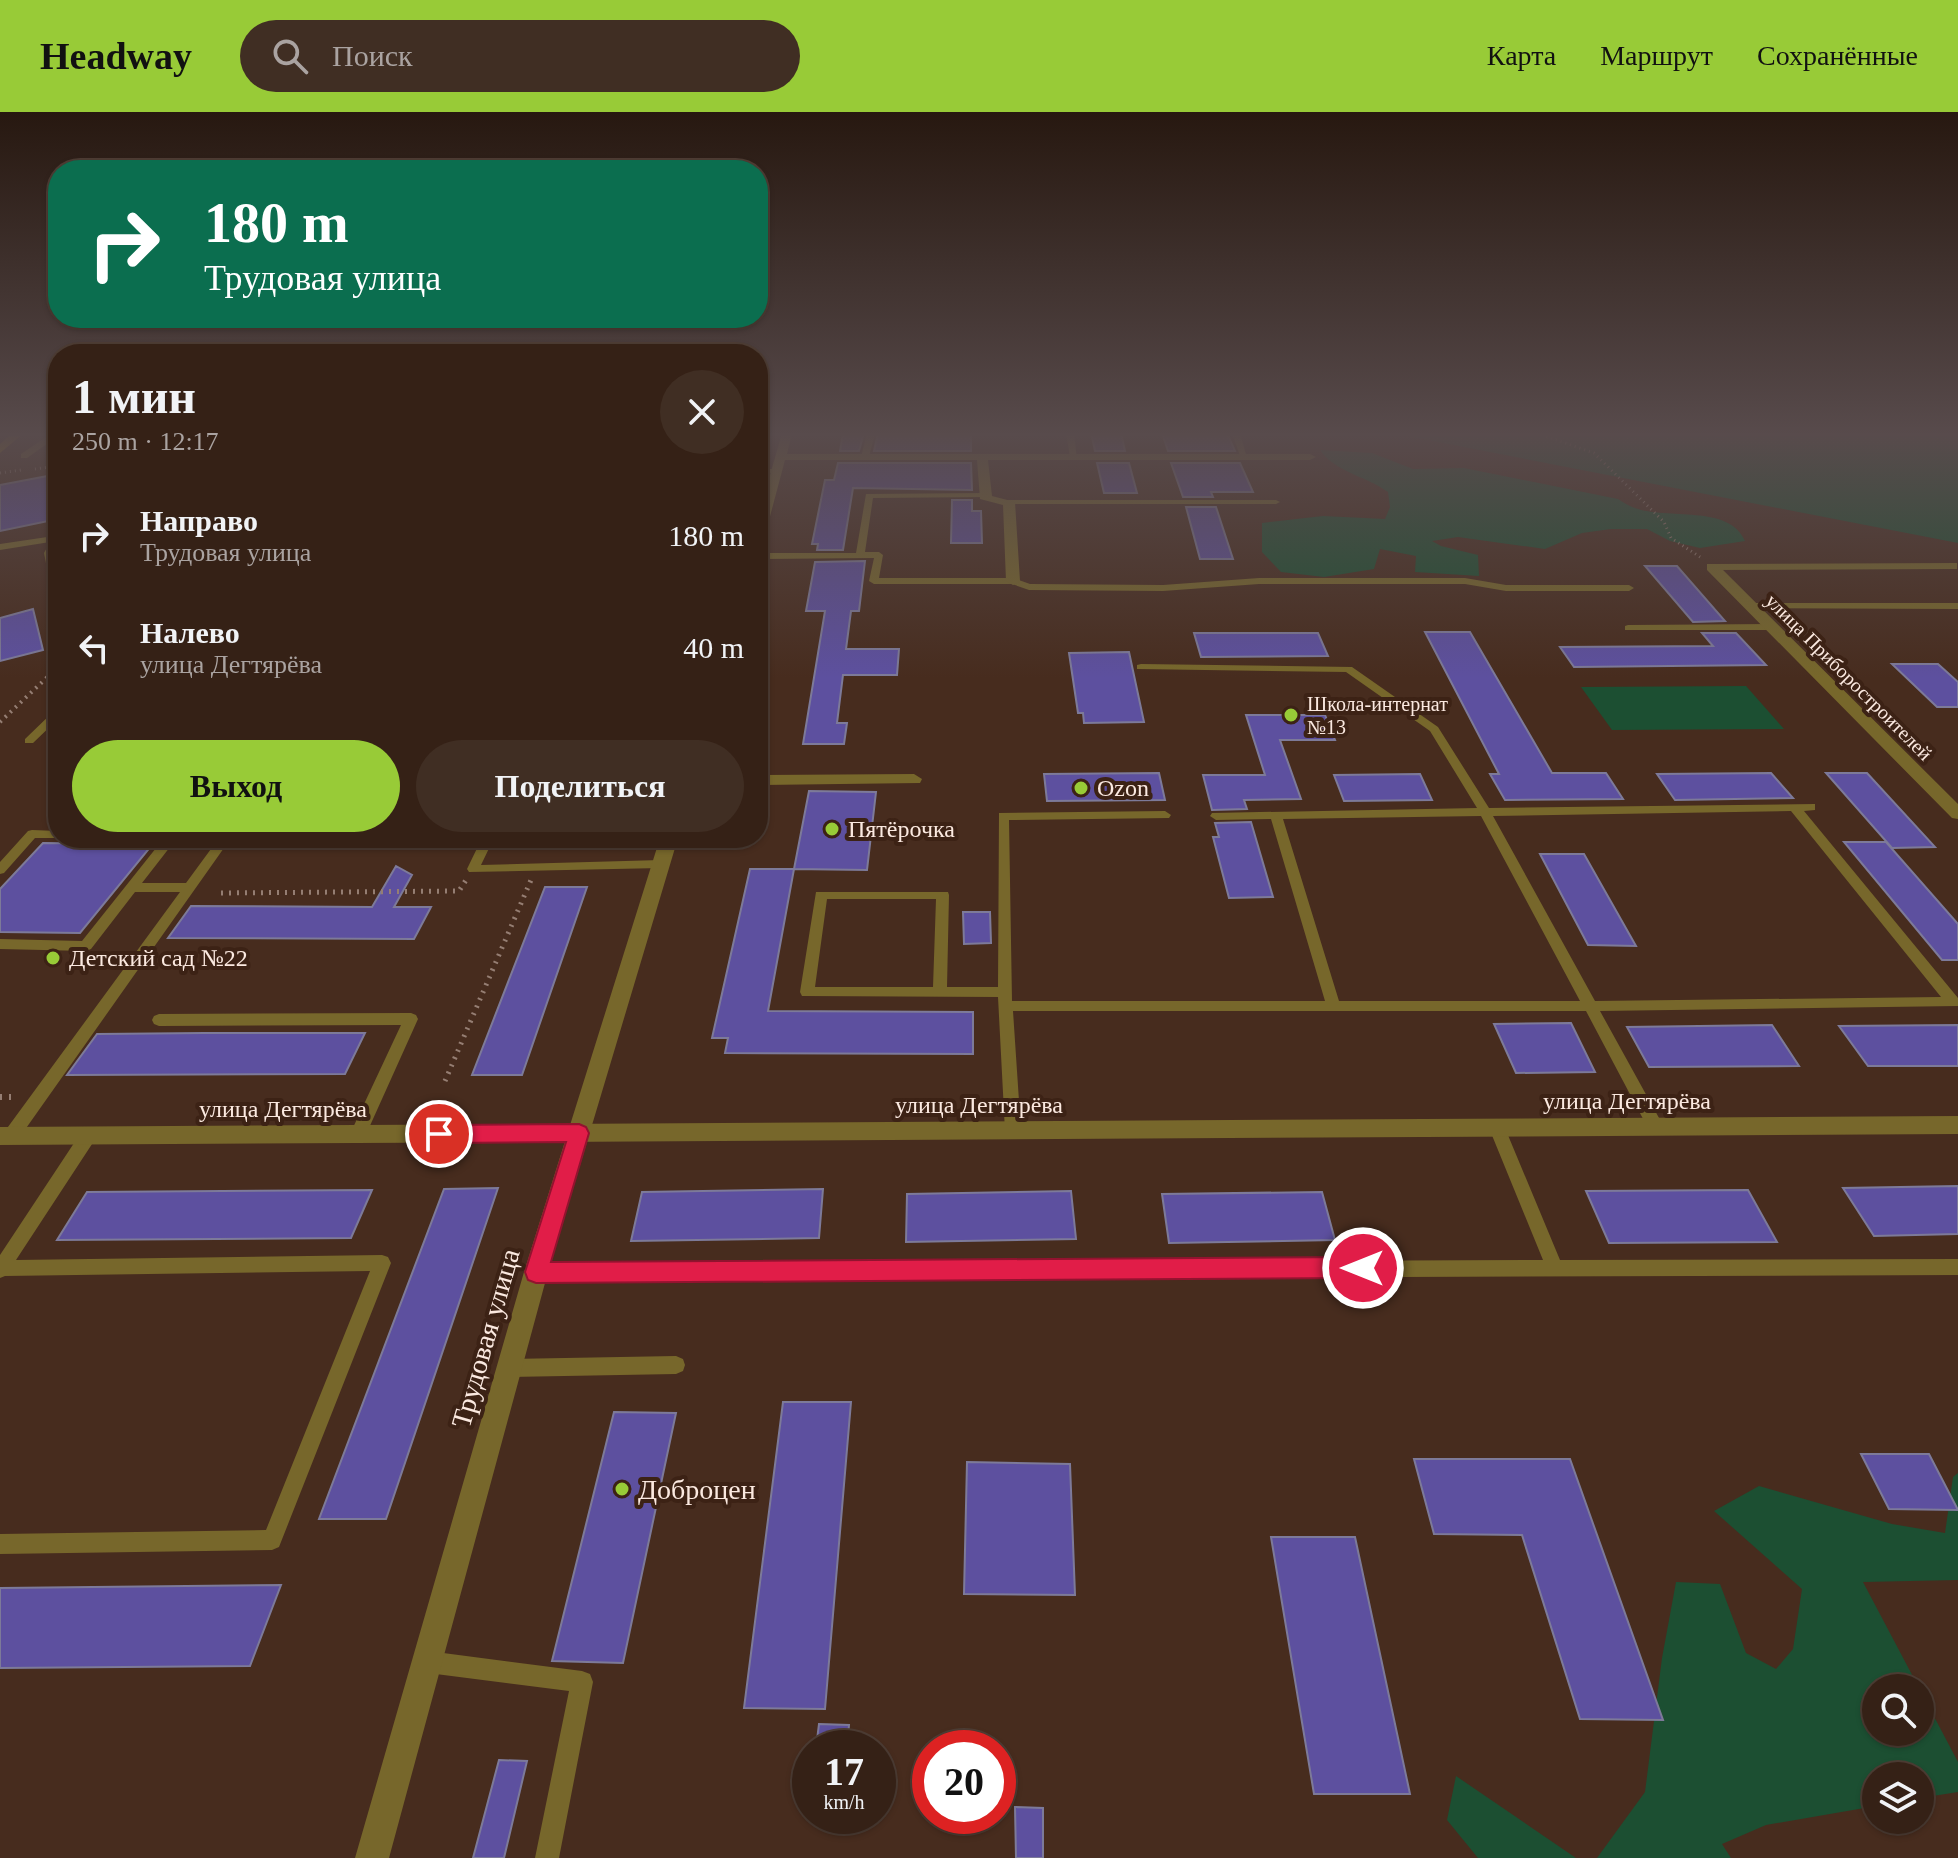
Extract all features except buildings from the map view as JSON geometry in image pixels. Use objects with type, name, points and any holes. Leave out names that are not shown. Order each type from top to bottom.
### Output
[{"type":"street","points":[[1010,514],[1013,581]]},
{"type":"street","name":"улица Приборостроителей","points":[[1712,567],[1958,814]]},
{"type":"street","points":[[768,780],[914,779]]},
{"type":"street","name":"Трудовая улица","points":[[372,1858],[536,1272],[666,848]]},
{"type":"street","name":"улица Дегтярёва","points":[[6,1136],[1958,1125]]},
{"type":"lane","points":[[860,555],[866,514]]},
{"type":"lane","points":[[0,547],[48,539]]},
{"type":"lane","points":[[768,556],[879,555],[874,581],[1013,581],[1029,587],[1163,588],[1259,581],[1465,581],[1506,588],[1629,588]]},
{"type":"lane","points":[[1712,567],[1957,566]]},
{"type":"lane","points":[[1751,606],[1958,606]]},
{"type":"lane","points":[[1628,628],[1772,627]]},
{"type":"lane","points":[[1141,667],[1348,669],[1434,729],[1485,812],[1656,1127]]},
{"type":"lane","points":[[29,741],[48,723]]},
{"type":"lane","points":[[940,992],[943,895],[821,895],[807,992],[940,992],[1004,999],[1334,1006],[1953,1002],[1794,807]]},
{"type":"lane","points":[[1216,816],[1811,807]]},
{"type":"lane","points":[[1013,1131],[1004,999],[1003,816],[1165,815]]},
{"type":"lane","points":[[1276,815],[1334,1006]]},
{"type":"lane","points":[[0,870],[32,834],[48,835]]},
{"type":"lane","points":[[0,944],[86,946],[163,848]]},
{"type":"lane","points":[[6,1136],[218,848]]},
{"type":"lane","points":[[483,848],[473,869],[661,864]]},
{"type":"lane","points":[[133,888],[190,887]]},
{"type":"lane","points":[[159,1020],[411,1019],[358,1134]]},
{"type":"lane","points":[[1497,1128],[1554,1267]]},
{"type":"lane","points":[[1,1269],[88,1136]]},
{"type":"lane","points":[[0,1544],[272,1540],[382,1263],[1,1269]]},
{"type":"lane","points":[[536,1272],[1958,1267]]},
{"type":"lane","points":[[509,1368],[676,1365]]},
{"type":"lane","points":[[428,1662],[582,1682],[547,1858]]},
{"type":"path","points":[[1656,514],[1664,522],[1671,538],[1712,567]]},
{"type":"path","points":[[0,722],[48,676]]},
{"type":"path","points":[[445,1081],[538,865]]},
{"type":"path","points":[[221,893],[459,891],[473,869]]},
{"type":"green space","points":[[1387,514],[1690,514],[1726,522],[1737,529],[1745,541],[1700,548],[1670,541],[1647,529],[1611,529],[1582,533],[1545,549],[1458,537],[1432,541],[1478,555],[1479,576],[1415,572],[1416,556],[1380,549],[1374,569],[1324,577],[1281,572],[1262,552],[1262,523],[1323,516],[1385,519]]},
{"type":"green space","points":[[1811,514],[1958,514],[1958,543]]},
{"type":"green space","points":[[1746,686],[1784,729],[1612,730],[1581,687]]},
{"type":"green space","points":[[1958,1473],[1958,1580],[1863,1582],[1912,1674],[1862,1674],[1862,1746],[1934,1746],[1934,1717],[1958,1762],[1958,1792],[1934,1796],[1934,1762],[1862,1762],[1862,1808],[1766,1825],[1722,1844],[1731,1858],[1597,1858],[1645,1792],[1662,1658],[1676,1582],[1720,1584],[1746,1653],[1776,1669],[1793,1649],[1802,1589],[1714,1511],[1759,1486],[1892,1524],[1945,1533],[1953,1477]]},
{"type":"green space","points":[[1456,1776],[1576,1858],[1478,1858],[1447,1820]]},
{"type":"place","name":"Школа-интернат №13","points":[[1291,715]]},
{"type":"place","name":"Ozon","points":[[1081,788]]},
{"type":"place","name":"Пятёрочка","points":[[832,829]]},
{"type":"place","name":"Детский сад №22","points":[[53,958]]},
{"type":"place","name":"Доброцен","points":[[622,1489]]},
{"type":"route","points":[[439,1134],[579,1133],[536,1272],[1363,1268]]}]
